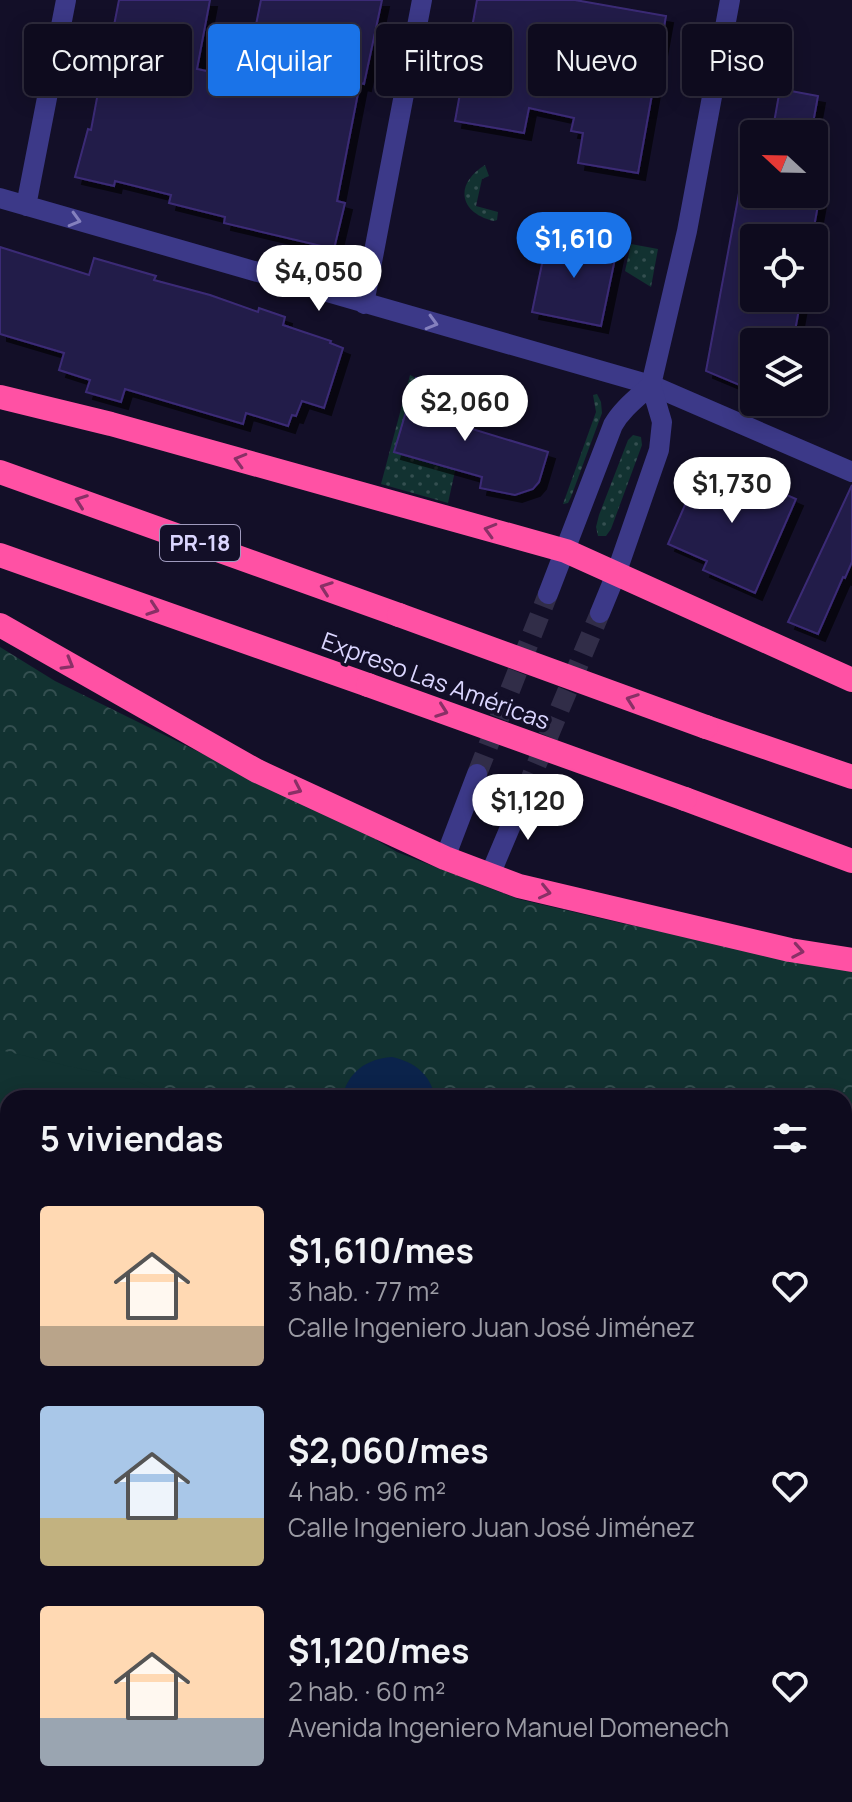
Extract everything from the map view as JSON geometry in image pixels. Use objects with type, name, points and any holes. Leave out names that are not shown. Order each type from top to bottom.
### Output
[{"type":"highway","points":[[0,397],[111,424],[566,551],[852,680]]},
{"type":"highway","name":"Expreso Las Américas","points":[[0,472],[852,777]]},
{"type":"highway","name":"Expreso Las Américas","points":[[0,555],[852,861]]},
{"type":"highway","points":[[0,625],[257,771],[445,858],[519,886],[790,950],[852,960]]},
{"type":"street","points":[[26,206],[66,0]]},
{"type":"street","points":[[364,304],[422,0]]},
{"type":"street","points":[[600,613],[659,450],[662,422],[651,385],[687,231],[730,0]]},
{"type":"street","points":[[0,198],[651,385],[852,472]]},
{"type":"street","points":[[548,594],[613,425],[628,405],[651,385]]},
{"type":"street","points":[[445,858],[477,774]]},
{"type":"street","points":[[490,875],[525,792]]},
{"type":"green space","points":[[485,165],[489,176],[482,179],[476,206],[498,212],[494,221],[473,212],[465,197],[468,181]]},
{"type":"green space","points":[[631,244],[658,249],[651,287],[625,271]]},
{"type":"green space","points":[[410,375],[416,378],[395,451],[460,410],[468,412],[448,503],[381,484]]},
{"type":"green space","points":[[597,394],[602,413],[571,497],[568,503],[563,504],[596,412],[593,395]]},
{"type":"green space","points":[[633,435],[641,437],[642,445],[611,529],[606,536],[598,536],[596,527],[599,515],[628,440]]},
{"type":"green space","points":[[0,647],[55,681],[397,852],[518,899],[852,970],[852,1090],[0,1090]]},
{"type":"green space","points":[[0,1050],[135,1080],[155,1090],[0,1090]]},
{"type":"water","points":[[392,1057],[408,1062],[426,1076],[433,1090],[345,1090],[360,1068]]},
{"type":"building","points":[[119,0],[210,0],[197,69],[208,71],[208,96],[357,96],[337,201],[345,203],[334,249],[224,223],[225,217],[169,203],[171,195],[115,181],[114,186],[75,177],[88,129],[91,130],[97,96],[192,96],[192,24],[114,24]]},
{"type":"building","points":[[261,0],[382,0],[364,84],[360,83],[360,24],[256,24]]},
{"type":"building","points":[[477,0],[575,0],[666,16],[665,24],[528,24],[528,96],[652,96],[638,173],[578,163],[583,133],[571,131],[574,118],[529,108],[524,133],[455,121],[460,96],[512,96],[512,24],[473,24]]},
{"type":"building","points":[[792,91],[818,96],[814,120],[774,120],[779,96],[792,96]]},
{"type":"building","points":[[740,188],[740,208],[817,208],[815,224],[740,224],[740,312],[798,312],[796,328],[740,328],[740,385],[706,371]]},
{"type":"building","points":[[548,235],[617,249],[601,326],[532,312]]},
{"type":"building","points":[[0,247],[89,275],[94,258],[156,276],[154,280],[258,312],[259,308],[285,317],[283,325],[343,348],[324,408],[302,401],[288,426],[246,413],[243,424],[125,389],[121,402],[86,392],[90,380],[59,370],[64,353],[0,334]]},
{"type":"building","points":[[416,378],[465,392],[456,424],[548,452],[539,482],[533,489],[515,495],[480,488],[482,477],[394,452]]},
{"type":"building","points":[[705,459],[796,499],[755,593],[703,570],[707,561],[668,544]]},
{"type":"building","points":[[852,485],[852,562],[818,634],[788,622]]},
{"type":"tunnel","points":[[477,774],[548,594]]},
{"type":"tunnel","points":[[525,792],[600,613]]}]
